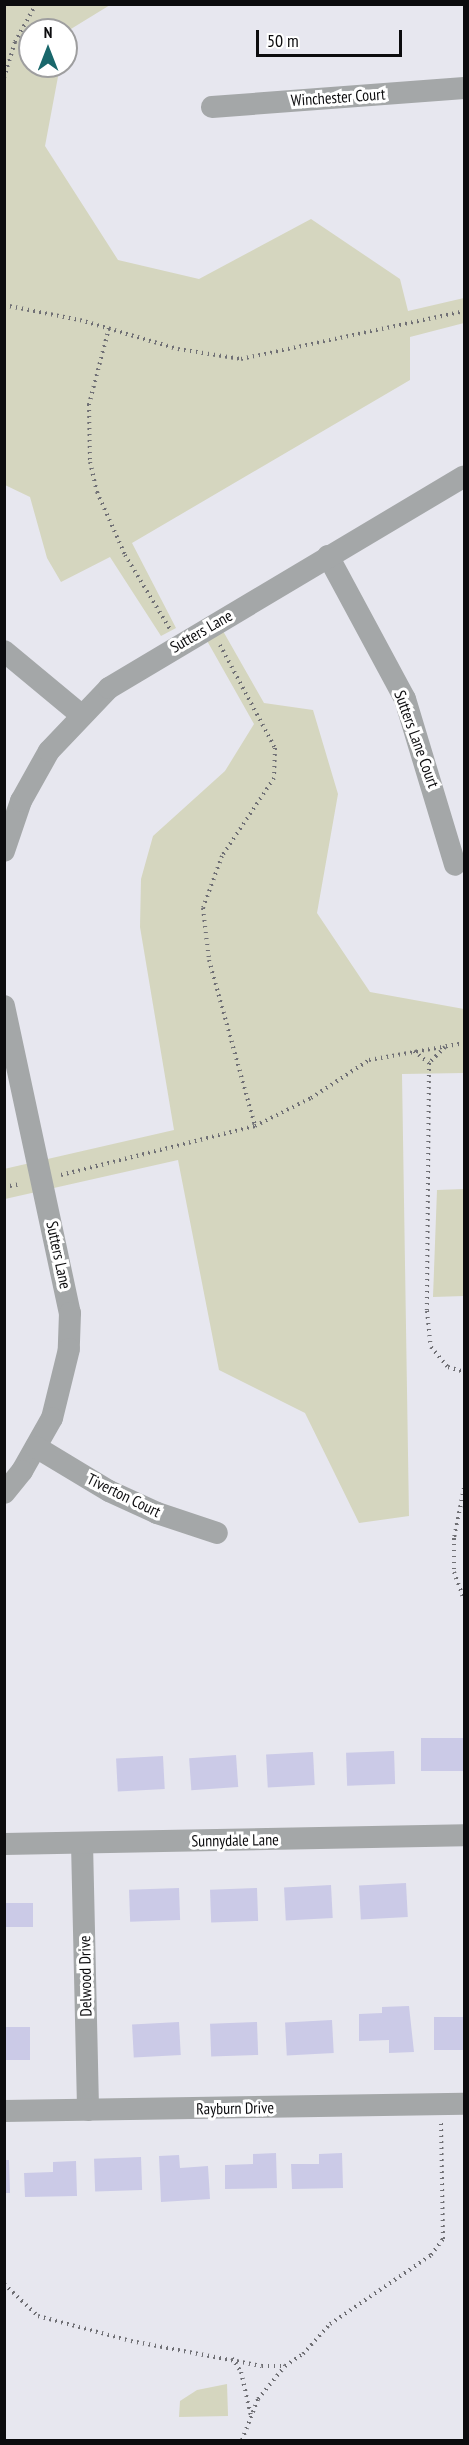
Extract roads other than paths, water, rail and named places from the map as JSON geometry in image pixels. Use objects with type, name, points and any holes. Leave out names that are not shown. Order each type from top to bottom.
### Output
[{"type":"street","name":"Winchester Court","points":[[212,107],[465,88]]},
{"type":"street","name":"Sutters Lane","points":[[4,851],[36,772],[80,714],[137,668],[465,476]]},
{"type":"street","name":"Sutters Lane Court","points":[[328,556],[405,699],[455,865]]},
{"type":"street","points":[[4,651],[80,714]]},
{"type":"street","name":"Sutters Lane","points":[[4,1006],[66,1283],[69,1349],[52,1418],[4,1493]]},
{"type":"street","name":"Tiverton Court","points":[[36,1446],[109,1491],[157,1513],[217,1533]]},
{"type":"street","name":"Sunnydale Lane","points":[[4,1844],[465,1836]]},
{"type":"street","name":"Delwood Drive","points":[[82,1843],[88,2110]]},
{"type":"street","name":"Rayburn Drive","points":[[4,2111],[465,2104]]}]
